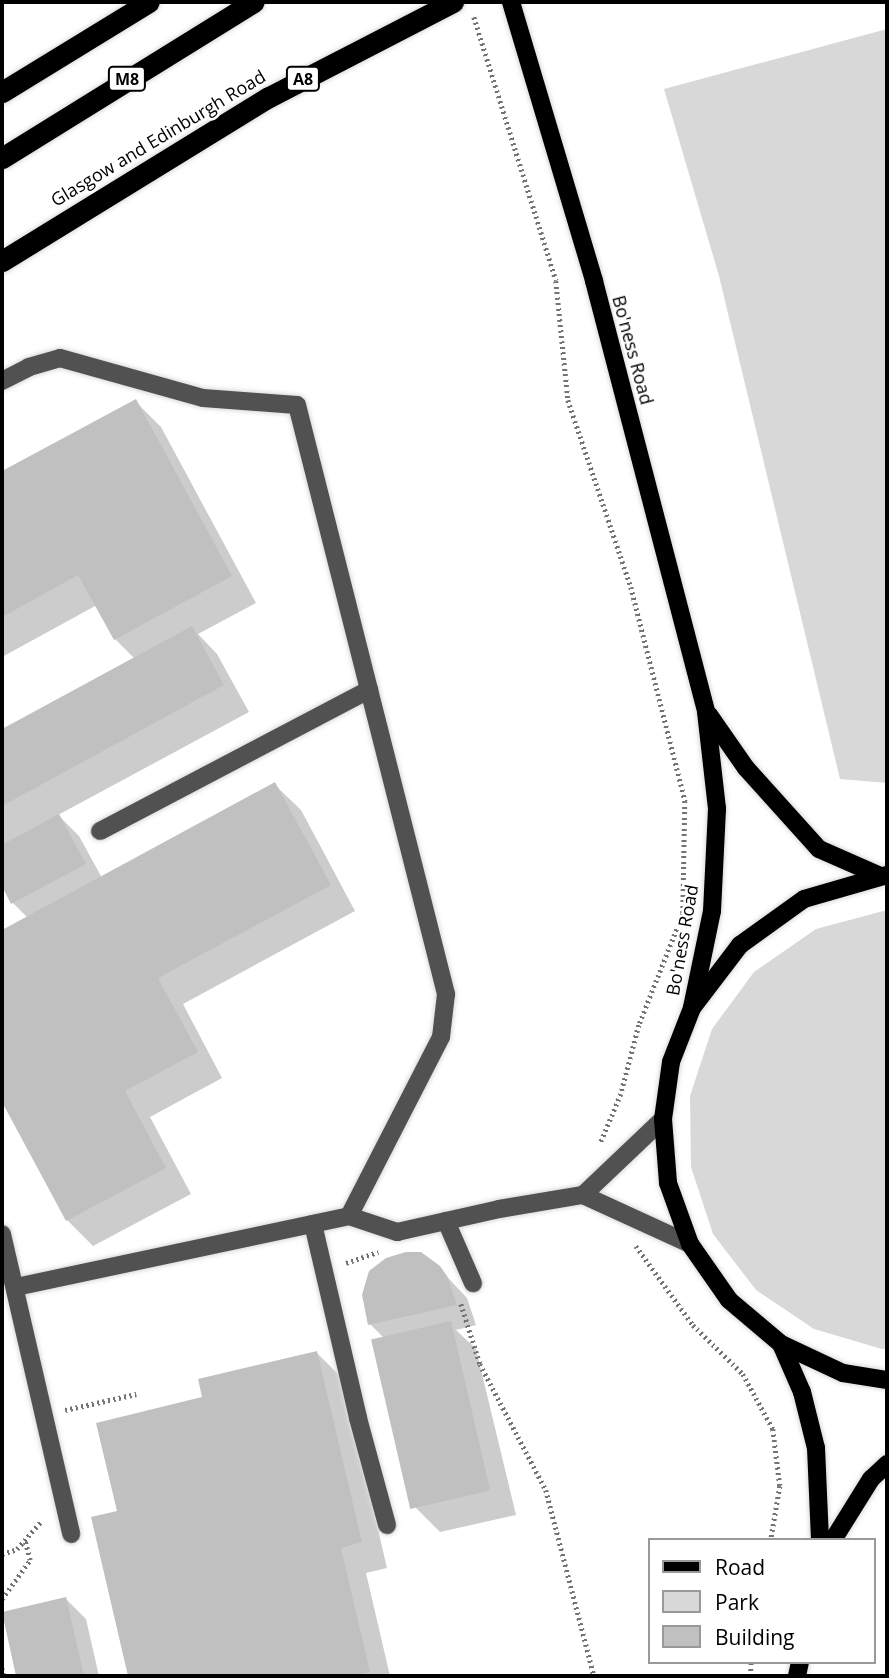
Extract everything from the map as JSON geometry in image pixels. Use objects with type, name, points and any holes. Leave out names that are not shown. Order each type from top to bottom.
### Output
[{"type":"highway","points":[[2,92],[149,2]]},
{"type":"highway","name":"M8","points":[[2,158],[254,2]]},
{"type":"highway","name":"Glasgow and Edinburgh Road","points":[[2,261],[269,97],[453,2]]},
{"type":"main road","name":"Bo'ness Road","points":[[511,2],[563,174],[706,712],[717,809],[712,911],[692,1008]]},
{"type":"main road","name":"Bo'ness Road","points":[[706,712],[754,778],[819,849],[883,875]]},
{"type":"main road","points":[[883,875],[804,899],[740,945],[692,1008],[671,1062],[663,1119],[668,1183],[690,1244],[729,1300],[781,1344],[843,1373],[887,1380]]},
{"type":"main road","points":[[781,1344],[802,1392],[816,1448],[820,1538]]},
{"type":"main road","points":[[834,1538],[871,1479],[887,1464]]},
{"type":"lane","points":[[2,381],[29,368],[60,358],[203,398],[297,405],[446,993],[442,1037],[349,1216]]},
{"type":"lane","points":[[100,831],[369,690]]},
{"type":"lane","points":[[16,1287],[349,1216],[397,1232],[583,1195],[663,1119]]},
{"type":"lane","points":[[583,1195],[690,1244]]},
{"type":"lane","points":[[446,1221],[474,1283]]},
{"type":"lane","points":[[313,1224],[358,1418],[387,1525]]},
{"type":"lane","points":[[2,1234],[71,1534]]},
{"type":"path","points":[[473,15],[556,281],[568,400],[631,587],[685,801],[683,914],[639,1024],[621,1094],[595,1157],[609,1169]]},
{"type":"path","points":[[632,1241],[694,1325],[743,1374],[773,1429],[780,1486],[771,1538]]},
{"type":"path","points":[[348,1276],[346,1263],[388,1249]]},
{"type":"path","points":[[461,1302],[480,1364],[545,1490],[594,1676]]},
{"type":"path","points":[[44,1414],[136,1394]]},
{"type":"path","points":[[2,1599],[30,1560],[25,1541]]},
{"type":"path","points":[[2,1668],[4,1676]]},
{"type":"green space","points":[[887,29],[887,783],[840,779],[719,276],[664,89]]},
{"type":"green space","points":[[887,910],[887,1349],[882,1349],[814,1329],[756,1290],[713,1234],[691,1167],[690,1096],[712,1029],[754,972],[816,929]]},
{"type":"building","points":[[136,399],[232,576],[114,640],[78,575],[2,617],[2,471]]},
{"type":"building","points":[[192,626],[224,685],[2,806],[2,729]]},
{"type":"building","points":[[275,782],[331,885],[158,978],[198,1052],[125,1091],[166,1168],[66,1221],[2,1102],[2,930]]},
{"type":"building","points":[[59,814],[86,864],[11,904],[2,886],[2,845]]},
{"type":"building","points":[[406,1252],[421,1252],[440,1266],[447,1276],[457,1305],[368,1325],[362,1295],[369,1271],[386,1258]]},
{"type":"building","points":[[451,1321],[490,1491],[410,1509],[371,1339]]},
{"type":"building","points":[[317,1351],[362,1542],[341,1548],[370,1672],[350,1676],[128,1676],[91,1517],[117,1511],[96,1423],[202,1397],[198,1379]]},
{"type":"building","points":[[66,1597],[84,1676],[16,1676],[2,1612]]}]
